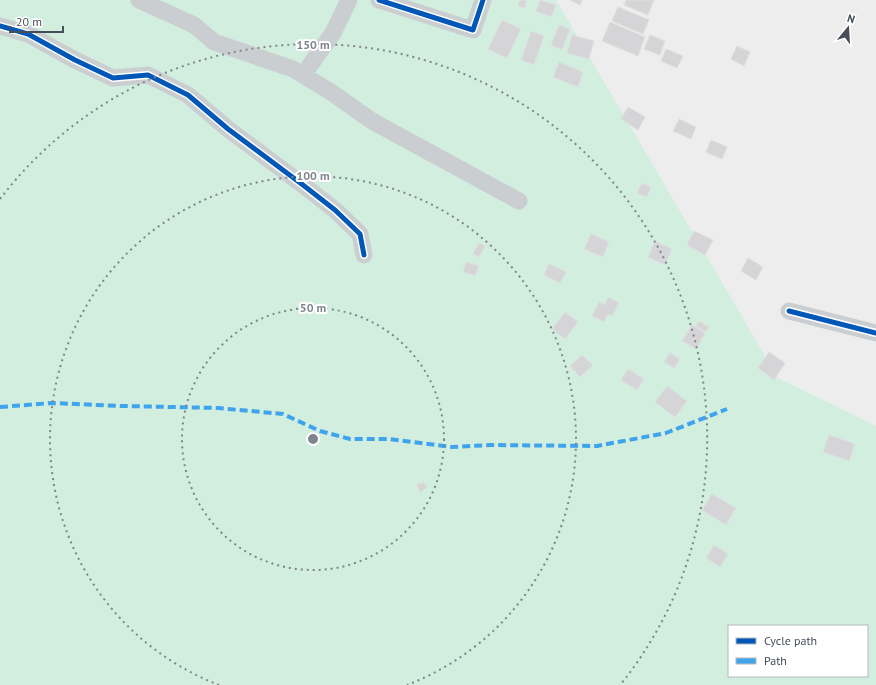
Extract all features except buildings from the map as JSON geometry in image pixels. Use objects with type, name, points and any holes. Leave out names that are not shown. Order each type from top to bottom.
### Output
[{"type":"street","points":[[139,0],[194,26],[214,42],[293,69],[331,92],[372,121],[519,201]]},
{"type":"street","points":[[303,75],[333,33],[349,0]]},
{"type":"street","points":[[379,0],[473,30],[483,0]]},
{"type":"street","points":[[0,26],[28,34],[75,60],[113,78],[148,75],[188,95],[228,129],[303,184],[335,210],[360,234],[364,256]]},
{"type":"street","points":[[788,312],[876,334]]},
{"type":"green space","points":[[0,0],[556,0],[778,378],[876,426],[876,685],[0,685]]},
{"type":"marked path","points":[[0,407],[52,403],[218,408],[283,414],[320,431],[350,439],[389,439],[452,447],[490,445],[597,446],[666,433],[727,409]]},
{"type":"cycle path","points":[[379,0],[473,30],[483,0]]},
{"type":"cycle path","points":[[0,26],[28,34],[75,60],[113,78],[148,75],[188,95],[228,129],[335,210],[360,234],[364,255]]},
{"type":"cycle path","points":[[789,311],[876,333]]}]
